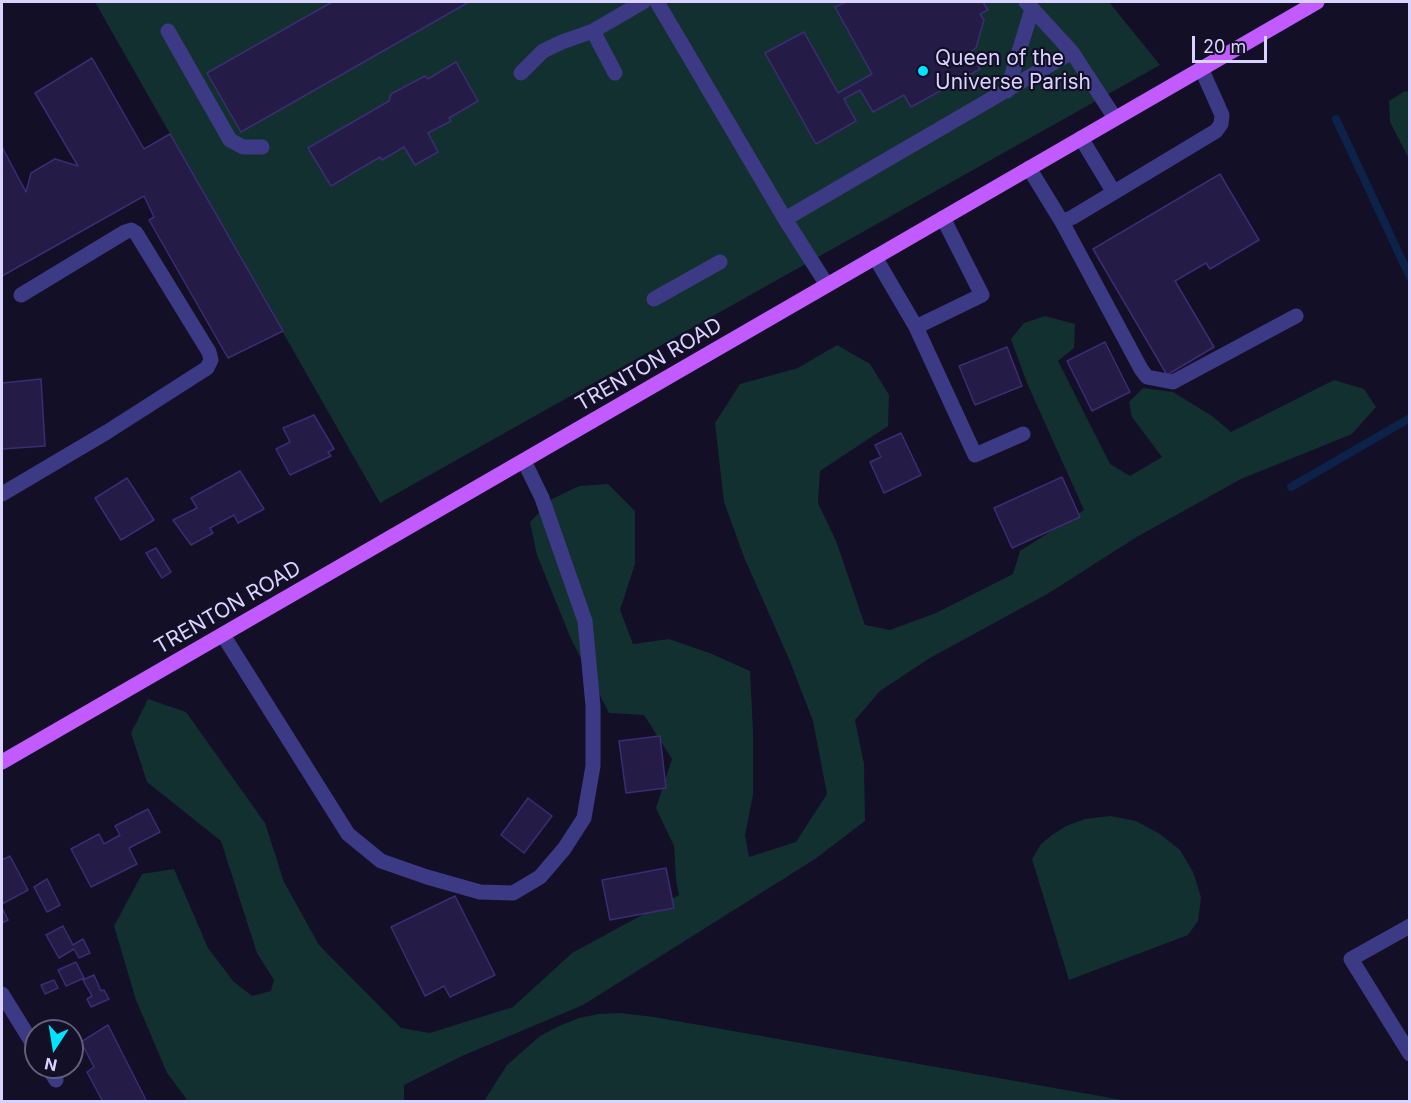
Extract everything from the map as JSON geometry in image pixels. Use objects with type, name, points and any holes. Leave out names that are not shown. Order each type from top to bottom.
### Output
[{"type":"main road","name":"TRENTON ROAD","points":[[2,762],[1317,2]]},
{"type":"street","points":[[521,73],[543,51],[593,31],[643,2]]},
{"type":"street","points":[[657,2],[785,219],[827,285]]},
{"type":"street","points":[[1007,91],[1029,5]]},
{"type":"street","points":[[1029,5],[1072,52],[1115,118]]},
{"type":"street","points":[[168,31],[230,140],[243,147],[262,147]]},
{"type":"street","points":[[593,31],[615,73]]},
{"type":"street","points":[[785,219],[1072,52]]},
{"type":"street","points":[[1062,222],[1216,131],[1221,124],[1222,115],[1201,68]]},
{"type":"street","points":[[1081,138],[1113,191]]},
{"type":"street","points":[[1029,168],[1062,222],[1147,377],[1173,382],[1296,316]]},
{"type":"street","points":[[916,327],[981,295],[943,218]]},
{"type":"street","points":[[2,494],[107,432],[207,368],[211,360],[209,352],[136,233],[130,230],[21,295]]},
{"type":"street","points":[[875,258],[916,327],[975,455],[1023,434]]},
{"type":"street","points":[[654,299],[720,262]]},
{"type":"street","points":[[223,635],[348,834],[381,861],[480,892],[513,893],[540,877],[569,842],[584,818],[592,766],[593,706],[585,621],[542,498],[524,461]]},
{"type":"street","points":[[1410,926],[1351,959],[1410,1054]]},
{"type":"street","points":[[2,994],[24,1030]]},
{"type":"green space","points":[[95,2],[1109,2],[1160,65],[380,503]]},
{"type":"green space","points":[[1405,91],[1409,92],[1409,159],[1390,122],[1389,101]]},
{"type":"green space","points":[[1045,316],[1075,324],[1074,348],[1058,361],[1110,464],[1130,476],[1162,457],[1132,417],[1129,402],[1143,388],[1173,392],[1212,416],[1231,432],[1334,380],[1364,389],[1376,407],[1352,434],[1241,479],[1135,538],[1049,593],[930,658],[880,691],[855,720],[864,764],[865,821],[815,859],[583,1005],[462,1056],[404,1085],[404,1101],[188,1101],[167,1073],[136,1000],[114,926],[142,874],[174,869],[208,948],[233,981],[252,996],[271,991],[274,980],[257,953],[221,841],[147,782],[131,733],[148,699],[186,712],[265,823],[284,882],[319,945],[401,1028],[430,1033],[513,1007],[572,953],[679,895],[674,846],[656,808],[672,759],[644,715],[609,713],[571,639],[537,555],[530,522],[552,499],[579,486],[608,484],[635,511],[635,564],[620,610],[633,644],[669,639],[712,654],[750,671],[753,795],[745,835],[749,857],[796,842],[827,794],[813,721],[789,659],[744,557],[724,502],[715,423],[740,384],[798,368],[837,345],[870,364],[889,395],[888,426],[820,471],[818,503],[836,541],[865,625],[890,630],[936,613],[1013,574],[1020,551],[1084,510],[1027,383],[1011,339],[1024,323]]},
{"type":"green space","points":[[1110,816],[1136,821],[1160,834],[1180,850],[1193,872],[1201,897],[1198,921],[1188,935],[1069,980],[1032,859],[1041,844],[1066,826],[1085,819]]},
{"type":"green space","points":[[620,1013],[654,1017],[1128,1101],[484,1101],[507,1065],[540,1036],[579,1018]]},
{"type":"building","points":[[332,2],[469,2],[241,132],[207,73]]},
{"type":"building","name":"Queen of the Universe Parish","points":[[846,2],[983,2],[988,10],[980,14],[984,20],[976,48],[970,52],[980,69],[911,107],[904,95],[873,112],[860,90],[844,99],[856,121],[816,144],[765,53],[804,32],[838,93],[872,74],[835,7]]},
{"type":"building","points":[[92,58],[144,149],[170,134],[283,331],[228,358],[149,220],[154,217],[144,196],[2,276],[2,147],[26,192],[31,173],[55,159],[78,166],[35,93]]},
{"type":"building","points":[[456,62],[478,101],[449,118],[451,121],[428,133],[438,152],[415,165],[404,147],[382,160],[380,157],[331,186],[308,148],[389,101],[391,94],[425,76],[428,79]]},
{"type":"building","points":[[1220,174],[1259,240],[1210,269],[1206,263],[1175,281],[1214,347],[1167,375],[1093,249]]},
{"type":"building","points":[[1105,342],[1130,392],[1092,411],[1067,361]]},
{"type":"building","points":[[1007,347],[1022,386],[975,405],[959,366]]},
{"type":"building","points":[[41,379],[45,446],[2,449],[2,383]]},
{"type":"building","points":[[314,415],[334,449],[328,452],[331,456],[290,475],[276,449],[290,442],[283,428]]},
{"type":"building","points":[[901,433],[921,475],[884,493],[870,462],[881,457],[875,445]]},
{"type":"building","points":[[240,471],[264,509],[238,523],[234,515],[210,528],[213,533],[191,545],[173,520],[197,508],[191,498]]},
{"type":"building","points":[[1062,477],[1080,517],[1012,548],[994,508]]},
{"type":"building","points":[[127,478],[154,520],[121,540],[95,498]]},
{"type":"building","points":[[156,548],[171,572],[162,578],[146,553]]},
{"type":"building","points":[[660,736],[666,788],[626,793],[619,741]]},
{"type":"building","points":[[528,798],[552,816],[524,853],[501,835]]},
{"type":"building","points":[[148,809],[160,832],[129,848],[137,864],[91,887],[71,849],[99,834],[104,844],[120,835],[115,826]]},
{"type":"building","points":[[10,856],[28,890],[2,904],[2,860]]},
{"type":"building","points":[[666,868],[674,908],[610,920],[602,880]]},
{"type":"building","points":[[47,879],[60,905],[47,912],[34,887]]},
{"type":"building","points":[[455,896],[495,975],[450,997],[444,986],[425,996],[391,927]]},
{"type":"building","points":[[2,908],[8,920],[2,923]]},
{"type":"building","points":[[63,926],[73,945],[83,939],[90,953],[79,958],[74,949],[59,958],[46,935]]},
{"type":"building","points":[[76,962],[84,978],[66,986],[58,970]]},
{"type":"building","points":[[94,975],[101,991],[104,990],[109,999],[91,1007],[87,999],[92,996],[83,980]]},
{"type":"building","points":[[54,980],[58,988],[45,994],[41,985]]},
{"type":"building","points":[[108,1025],[147,1102],[103,1102],[87,1072],[94,1067],[84,1048],[84,1040]]},
{"type":"waterway","points":[[1336,119],[1410,277]]},
{"type":"waterway","points":[[1291,487],[1410,418]]},
{"type":"place","name":"Queen of the Universe Parish","points":[[923,71]]}]
